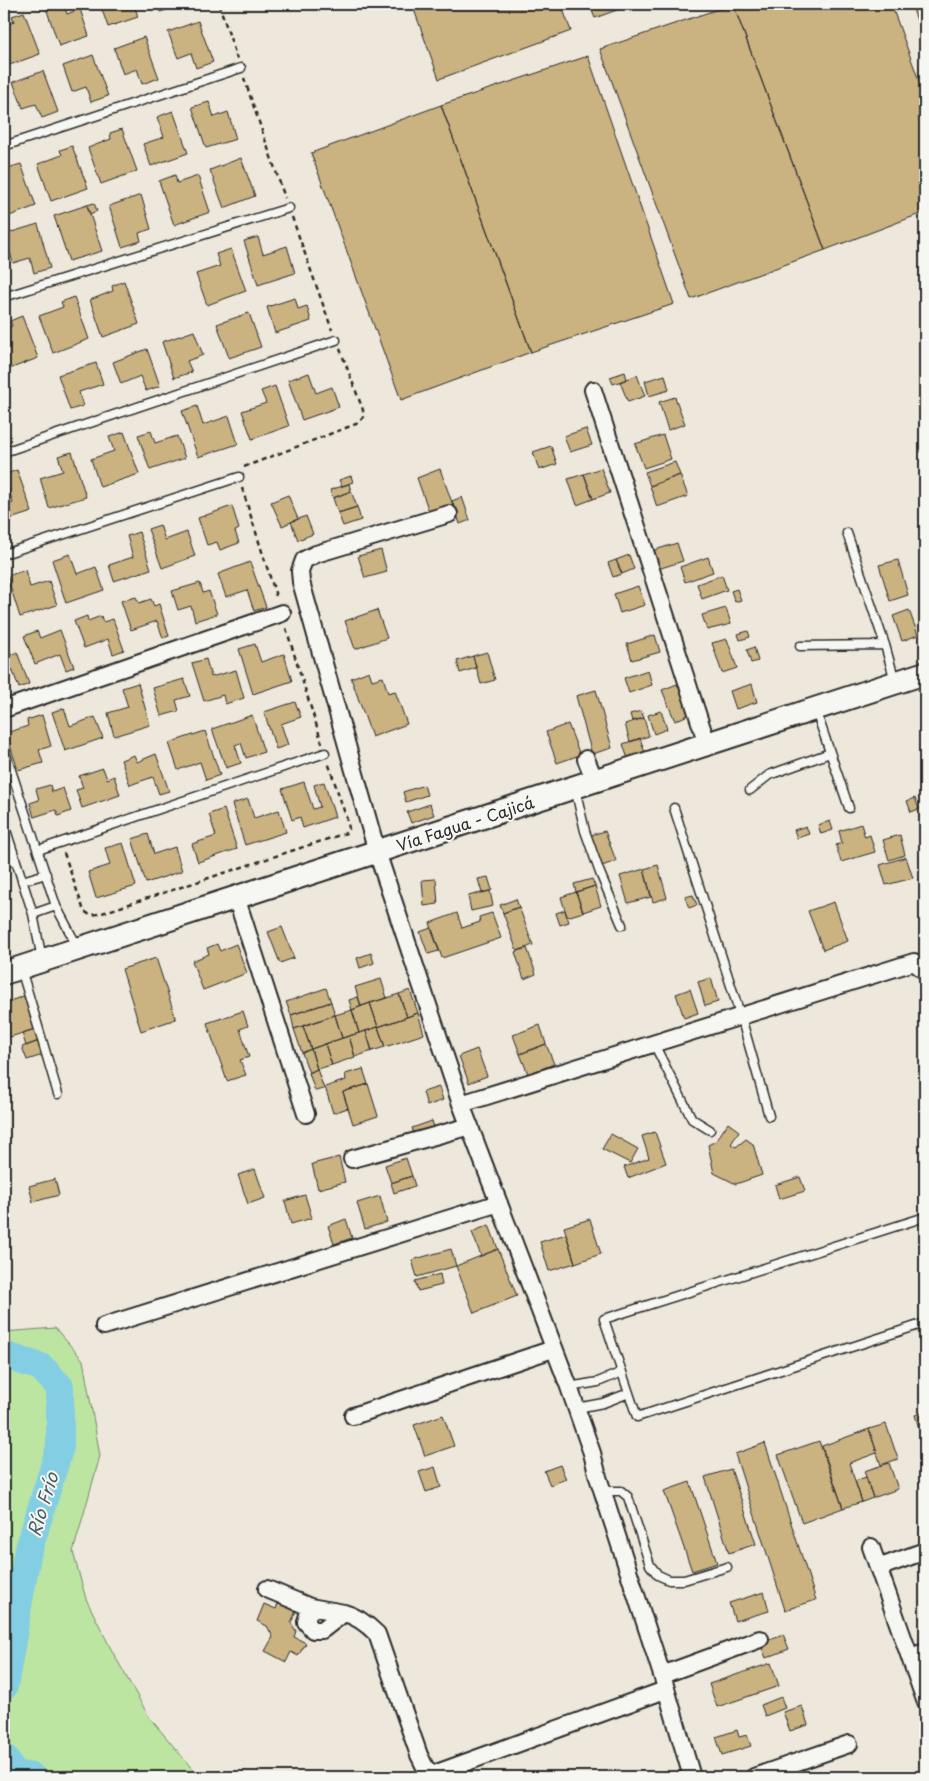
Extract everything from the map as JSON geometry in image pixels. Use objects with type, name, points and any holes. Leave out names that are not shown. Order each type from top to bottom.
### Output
[{"type":"street","points":[[593,390],[707,744]]},
{"type":"street","points":[[449,514],[316,554],[304,560],[300,571],[301,582],[377,852],[461,1104],[577,1408],[664,1682],[692,1777]]},
{"type":"street","points":[[4,709],[282,613]]},
{"type":"street","name":"Vía Fagua - Cajicá","points":[[12,970],[925,673]]},
{"type":"street","points":[[585,784],[586,759]]},
{"type":"street","points":[[236,897],[306,1114]]},
{"type":"street","points":[[461,1104],[741,1018],[914,962],[925,971]]},
{"type":"street","points":[[352,1159],[470,1126]]},
{"type":"street","points":[[104,1326],[499,1203]]},
{"type":"street","points":[[353,1416],[553,1348]]},
{"type":"street","points":[[871,1547],[878,1568],[918,1655],[925,1700]]},
{"type":"street","points":[[878,1568],[925,1551]]},
{"type":"street","points":[[267,1590],[310,1607],[354,1615],[377,1634],[419,1755],[426,1769],[434,1774],[664,1682],[760,1639]]},
{"type":"street","points":[[310,1607],[306,1622],[313,1630],[322,1630],[344,1613]]},
{"type":"street","points":[[754,1777],[849,1744]]},
{"type":"lane","points":[[4,146],[240,68]]},
{"type":"lane","points":[[4,297],[289,208]]},
{"type":"lane","points":[[4,452],[336,340]]},
{"type":"lane","points":[[4,554],[239,477]]},
{"type":"lane","points":[[847,533],[895,683]]},
{"type":"lane","points":[[800,646],[884,645]]},
{"type":"lane","points":[[814,708],[849,808]]},
{"type":"lane","points":[[4,749],[56,906],[78,948]]},
{"type":"lane","points":[[38,850],[325,753]]},
{"type":"lane","points":[[750,790],[769,775],[830,753]]},
{"type":"lane","points":[[585,784],[585,831],[622,925]]},
{"type":"lane","points":[[674,808],[741,1018],[769,1116]]},
{"type":"lane","points":[[4,824],[33,914],[43,960]]},
{"type":"lane","points":[[4,864],[15,860]]},
{"type":"lane","points":[[22,881],[46,874]]},
{"type":"lane","points":[[33,914],[56,906]]},
{"type":"lane","points":[[12,970],[58,1094]]},
{"type":"lane","points":[[654,1044],[692,1119],[710,1130]]},
{"type":"lane","points":[[925,1217],[604,1319],[637,1417],[925,1323]]},
{"type":"lane","points":[[569,1388],[598,1382],[622,1372]]},
{"type":"lane","points":[[577,1408],[603,1403],[629,1393]]},
{"type":"lane","points":[[603,1491],[620,1492],[628,1497],[650,1566],[658,1575],[669,1580],[684,1580],[727,1567]]},
{"type":"path","points":[[60,842],[84,911],[90,915],[99,914],[346,833],[349,829],[239,477],[240,472],[246,466],[356,424],[363,418],[363,410],[289,208],[219,4]]},
{"type":"green space","points":[[55,1328],[83,1360],[100,1456],[73,1552],[86,1599],[112,1651],[149,1717],[199,1777],[4,1777],[4,1332]]},
{"type":"building","points":[[63,4],[67,14],[80,9],[89,36],[59,46],[45,5]]},
{"type":"building","points":[[100,4],[134,4],[138,17],[108,27]]},
{"type":"building","points":[[158,4],[186,4],[160,12]]},
{"type":"building","points":[[412,4],[561,4],[571,31],[439,79]]},
{"type":"building","points":[[589,4],[633,4],[595,18]]},
{"type":"building","points":[[733,4],[891,4],[925,97],[925,212],[825,250]]},
{"type":"building","points":[[733,4],[825,250],[691,299],[600,49]]},
{"type":"building","points":[[911,4],[925,4],[925,42]]},
{"type":"building","points":[[24,12],[40,54],[4,67],[4,25],[14,22],[12,16]]},
{"type":"building","points":[[198,21],[213,62],[196,68],[191,53],[178,58],[168,32]]},
{"type":"building","points":[[144,37],[159,78],[142,84],[137,69],[123,74],[114,48]]},
{"type":"building","points":[[93,55],[108,96],[91,102],[86,87],[72,92],[63,66]]},
{"type":"building","points":[[588,56],[674,304],[531,352],[441,105]]},
{"type":"building","points":[[43,71],[58,112],[42,118],[36,104],[23,108],[13,82]]},
{"type":"building","points":[[209,102],[214,117],[228,112],[236,139],[206,148],[192,107]]},
{"type":"building","points":[[441,105],[531,352],[401,400],[311,153]]},
{"type":"building","points":[[173,111],[188,153],[151,166],[143,144],[164,137],[157,117]]},
{"type":"building","points":[[122,129],[137,171],[101,184],[88,148],[111,139],[110,133]]},
{"type":"building","points":[[72,146],[88,188],[51,201],[38,164],[62,155],[60,150]]},
{"type":"building","points":[[241,158],[255,196],[224,208],[210,170]]},
{"type":"building","points":[[21,164],[36,206],[4,218],[4,176],[10,173],[8,168]]},
{"type":"building","points":[[175,175],[177,183],[198,176],[210,212],[174,225],[159,181]]},
{"type":"building","points":[[141,195],[151,229],[139,233],[141,241],[122,247],[109,206]]},
{"type":"building","points":[[94,203],[97,211],[90,214],[87,205]]},
{"type":"building","points":[[87,205],[102,251],[69,261],[54,216]]},
{"type":"building","points":[[38,224],[50,268],[34,273],[30,258],[13,263],[5,234]]},
{"type":"building","points":[[258,237],[263,254],[287,246],[295,273],[258,285],[244,241]]},
{"type":"building","points":[[231,249],[246,291],[207,305],[196,274],[220,266],[216,254]]},
{"type":"building","points":[[124,281],[139,324],[103,337],[90,300],[113,291],[112,286]]},
{"type":"building","points":[[74,297],[89,339],[53,353],[39,316],[63,307],[61,302]]},
{"type":"building","points":[[295,298],[298,309],[307,306],[311,321],[275,333],[267,307]]},
{"type":"building","points":[[249,313],[261,347],[229,358],[217,324]]},
{"type":"building","points":[[22,316],[38,358],[4,371],[4,329],[12,326],[10,321]]},
{"type":"building","points":[[194,331],[203,355],[187,361],[192,372],[174,378],[162,342]]},
{"type":"building","points":[[147,349],[160,386],[146,391],[140,376],[121,384],[113,362]]},
{"type":"building","points":[[96,363],[103,384],[79,392],[83,406],[70,410],[58,375]]},
{"type":"building","points":[[625,372],[627,379],[613,384],[610,377]]},
{"type":"building","points":[[309,373],[316,393],[332,387],[339,407],[302,420],[288,380]]},
{"type":"building","points":[[637,375],[645,396],[628,402],[620,382]]},
{"type":"building","points":[[665,375],[669,390],[649,396],[645,381]]},
{"type":"building","points":[[275,386],[289,426],[252,439],[242,411],[266,403],[261,391]]},
{"type":"building","points":[[675,397],[685,424],[668,430],[659,402]]},
{"type":"building","points":[[197,406],[203,425],[229,416],[238,444],[198,457],[182,411]]},
{"type":"building","points":[[586,429],[592,445],[570,452],[564,436]]},
{"type":"building","points":[[151,431],[155,443],[177,436],[185,458],[150,470],[138,435]]},
{"type":"building","points":[[124,432],[139,474],[100,487],[91,459],[114,451],[109,437]]},
{"type":"building","points":[[663,435],[671,459],[644,468],[635,444]]},
{"type":"building","points":[[551,446],[557,464],[539,470],[533,452]]},
{"type":"building","points":[[72,452],[86,497],[49,508],[40,478],[63,471],[58,456]]},
{"type":"building","points":[[675,462],[680,475],[650,486],[645,472]]},
{"type":"building","points":[[601,468],[610,493],[593,499],[584,474]]},
{"type":"building","points":[[440,469],[454,508],[431,517],[417,478]]},
{"type":"building","points":[[17,470],[32,512],[4,521],[4,507],[13,503],[4,475]]},
{"type":"building","points":[[584,474],[593,499],[577,505],[568,479]]},
{"type":"building","points":[[680,475],[688,496],[657,507],[650,486]]},
{"type":"building","points":[[351,476],[353,482],[342,486],[339,480]]},
{"type":"building","points":[[349,484],[351,491],[333,498],[330,490]]},
{"type":"building","points":[[351,491],[357,507],[338,513],[333,498]]},
{"type":"building","points":[[288,495],[298,519],[282,526],[271,502]]},
{"type":"building","points":[[462,497],[470,520],[460,524],[452,501]]},
{"type":"building","points":[[232,506],[239,529],[235,531],[239,543],[220,550],[217,542],[207,545],[198,518]]},
{"type":"building","points":[[357,507],[361,520],[343,526],[338,513]]},
{"type":"building","points":[[306,516],[313,534],[298,540],[291,522]]},
{"type":"building","points":[[160,525],[165,540],[187,532],[195,556],[162,568],[148,529]]},
{"type":"building","points":[[139,532],[151,569],[114,581],[109,565],[133,557],[127,536]]},
{"type":"building","points":[[677,543],[683,561],[658,569],[652,551]]},
{"type":"building","points":[[381,550],[387,572],[365,578],[358,556]]},
{"type":"building","points":[[70,554],[77,574],[96,567],[104,590],[66,603],[52,560]]},
{"type":"building","points":[[629,555],[634,569],[622,574],[616,560]]},
{"type":"building","points":[[708,557],[713,572],[685,582],[680,567]]},
{"type":"building","points":[[616,560],[622,574],[613,577],[608,563]]},
{"type":"building","points":[[898,560],[908,595],[890,601],[879,565]]},
{"type":"building","points":[[250,562],[266,607],[254,611],[247,590],[226,597],[218,574]]},
{"type":"building","points":[[25,570],[30,587],[49,581],[57,605],[20,617],[7,576]]},
{"type":"building","points":[[722,575],[727,590],[702,599],[697,584]]},
{"type":"building","points":[[200,583],[203,593],[209,591],[217,614],[195,621],[191,606],[178,610],[172,591]]},
{"type":"building","points":[[638,586],[645,605],[620,613],[614,594]]},
{"type":"building","points":[[737,589],[741,600],[735,602],[731,591]]},
{"type":"building","points":[[136,597],[139,603],[151,599],[154,606],[159,604],[169,636],[163,638],[157,621],[131,630],[121,601]]},
{"type":"building","points":[[726,608],[731,624],[707,630],[702,615]]},
{"type":"building","points":[[377,610],[387,638],[355,649],[345,621]]},
{"type":"building","points":[[909,610],[918,635],[902,641],[893,616]]},
{"type":"building","points":[[87,616],[88,621],[101,616],[103,622],[113,619],[124,650],[113,654],[108,639],[84,648],[74,621]]},
{"type":"building","points":[[60,630],[74,667],[66,670],[60,654],[35,664],[24,636],[37,631],[40,638]]},
{"type":"building","points":[[748,631],[750,637],[740,640],[738,634]]},
{"type":"building","points":[[655,635],[660,652],[632,660],[627,644]]},
{"type":"building","points":[[727,639],[737,668],[722,673],[712,643]]},
{"type":"building","points":[[255,644],[261,662],[284,654],[292,681],[253,694],[239,649]]},
{"type":"building","points":[[754,647],[758,661],[751,663],[747,650]]},
{"type":"building","points":[[9,649],[11,655],[17,652],[29,684],[19,688],[12,669],[4,672],[4,651]]},
{"type":"building","points":[[487,652],[495,680],[481,684],[473,656]]},
{"type":"building","points":[[473,656],[476,668],[460,673],[457,661]]},
{"type":"building","points":[[206,659],[211,677],[236,670],[244,698],[225,704],[223,695],[204,701],[192,663]]},
{"type":"building","points":[[648,670],[652,685],[629,693],[624,678]]},
{"type":"building","points":[[369,671],[372,680],[383,677],[388,693],[395,691],[407,724],[372,737],[351,678]]},
{"type":"building","points":[[184,679],[190,696],[176,700],[179,711],[161,716],[153,688]]},
{"type":"building","points":[[138,683],[150,725],[114,736],[108,713],[128,707],[122,688]]},
{"type":"building","points":[[677,684],[690,714],[675,721],[662,690]]},
{"type":"building","points":[[752,684],[757,702],[736,709],[730,691]]},
{"type":"building","points":[[596,690],[612,748],[592,754],[576,696]]},
{"type":"building","points":[[295,702],[301,717],[281,724],[288,745],[276,749],[264,712]]},
{"type":"building","points":[[64,708],[70,726],[95,717],[103,738],[65,751],[52,712]]},
{"type":"building","points":[[641,711],[644,718],[632,721],[630,714]]},
{"type":"building","points":[[661,711],[667,729],[654,734],[648,715]]},
{"type":"building","points":[[42,715],[51,746],[39,750],[43,763],[18,770],[6,733],[28,726],[27,720]]},
{"type":"building","points":[[252,715],[264,752],[246,758],[241,743],[235,745],[241,763],[226,768],[212,729]]},
{"type":"building","points":[[644,718],[649,736],[630,742],[625,724]]},
{"type":"building","points":[[568,724],[580,755],[557,763],[546,732]]},
{"type":"building","points":[[205,731],[220,775],[206,780],[200,762],[178,770],[169,743]]},
{"type":"building","points":[[640,738],[645,753],[628,759],[623,744]]},
{"type":"building","points":[[156,754],[169,791],[159,794],[153,777],[130,785],[121,760],[134,755],[137,762]]},
{"type":"building","points":[[103,768],[107,779],[114,776],[120,795],[82,808],[76,790],[83,788],[79,776]]},
{"type":"building","points":[[304,782],[313,809],[320,807],[314,785],[324,782],[335,817],[303,828],[300,817],[292,820],[282,789]]},
{"type":"building","points":[[50,785],[52,792],[63,788],[71,811],[58,816],[56,810],[34,817],[30,803],[39,800],[36,789]]},
{"type":"building","points":[[424,785],[427,795],[406,802],[403,792]]},
{"type":"building","points":[[915,798],[919,809],[911,812],[907,801]]},
{"type":"building","points":[[248,799],[254,818],[279,810],[286,832],[245,845],[232,804]]},
{"type":"building","points":[[430,804],[434,815],[411,823],[407,812]]},
{"type":"building","points":[[224,809],[237,849],[198,862],[192,844],[216,836],[209,814]]},
{"type":"building","points":[[830,821],[833,830],[821,834],[818,825]]},
{"type":"building","points":[[861,824],[865,837],[870,835],[875,852],[841,862],[836,845],[842,843],[839,831]]},
{"type":"building","points":[[806,826],[809,834],[797,838],[794,830]]},
{"type":"building","points":[[605,831],[616,861],[602,866],[591,835]]},
{"type":"building","points":[[148,834],[154,854],[175,847],[182,871],[146,883],[132,839]]},
{"type":"building","points":[[900,835],[905,855],[889,860],[883,840]]},
{"type":"building","points":[[123,843],[136,886],[96,898],[88,872],[110,865],[105,848]]},
{"type":"building","points":[[906,857],[913,878],[886,885],[880,865]]},
{"type":"building","points":[[658,865],[667,898],[653,902],[644,869]]},
{"type":"building","points":[[644,869],[651,897],[628,903],[620,876]]},
{"type":"building","points":[[488,877],[492,890],[482,893],[478,879]]},
{"type":"building","points":[[436,879],[438,904],[424,906],[422,880]]},
{"type":"building","points":[[592,879],[595,886],[576,892],[574,884]]},
{"type":"building","points":[[595,886],[601,906],[583,912],[576,892]]},
{"type":"building","points":[[490,891],[493,906],[471,911],[468,896]]},
{"type":"building","points":[[576,892],[583,912],[567,917],[561,897]]},
{"type":"building","points":[[693,895],[697,905],[689,908],[685,897]]},
{"type":"building","points":[[516,899],[519,907],[503,913],[500,905]]},
{"type":"building","points":[[834,902],[848,941],[823,950],[808,911]]},
{"type":"building","points":[[519,907],[533,945],[517,951],[503,913]]},
{"type":"building","points":[[565,910],[569,922],[560,925],[556,913]]},
{"type":"building","points":[[457,913],[462,928],[480,922],[479,917],[492,913],[501,938],[442,958],[430,923]]},
{"type":"building","points":[[282,927],[294,958],[280,963],[268,932]]},
{"type":"building","points":[[431,928],[439,951],[428,954],[420,932]]},
{"type":"building","points":[[217,944],[220,951],[236,944],[247,973],[203,990],[192,961],[209,954],[207,948]]},
{"type":"building","points":[[527,948],[536,974],[524,979],[515,952]]},
{"type":"building","points":[[371,953],[374,963],[360,968],[357,958]]},
{"type":"building","points":[[156,958],[176,1019],[141,1031],[122,969]]},
{"type":"building","points":[[711,978],[718,1002],[705,1006],[698,982]]},
{"type":"building","points":[[381,979],[387,998],[361,1006],[355,987]]},
{"type":"building","points":[[326,988],[331,1002],[291,1015],[286,1002]]},
{"type":"building","points":[[690,989],[698,1013],[684,1018],[676,994]]},
{"type":"building","points":[[410,990],[418,1013],[407,1017],[399,994]]},
{"type":"building","points":[[399,994],[407,1017],[378,1027],[370,1003]]},
{"type":"building","points":[[24,996],[35,1029],[7,1038],[4,1024],[10,1022],[4,1003]]},
{"type":"building","points":[[358,997],[361,1006],[352,1010],[349,1000]]},
{"type":"building","points":[[331,1002],[335,1015],[294,1029],[291,1015]]},
{"type":"building","points":[[370,1003],[378,1027],[359,1033],[352,1010]]},
{"type":"building","points":[[352,1010],[359,1033],[342,1038],[335,1015]]},
{"type":"building","points":[[243,1011],[248,1026],[240,1029],[249,1057],[240,1060],[246,1075],[227,1081],[207,1023]]},
{"type":"building","points":[[418,1013],[424,1034],[385,1047],[378,1027]]},
{"type":"building","points":[[335,1015],[342,1038],[311,1049],[303,1026]]},
{"type":"building","points":[[540,1025],[546,1044],[520,1054],[513,1035]]},
{"type":"building","points":[[303,1026],[311,1049],[302,1053],[294,1029]]},
{"type":"building","points":[[378,1027],[385,1047],[372,1051],[366,1031]]},
{"type":"building","points":[[35,1029],[39,1041],[26,1046],[22,1033]]},
{"type":"building","points":[[366,1031],[372,1051],[355,1057],[349,1036]]},
{"type":"building","points":[[349,1036],[355,1057],[332,1065],[325,1044]]},
{"type":"building","points":[[39,1041],[43,1055],[27,1060],[22,1047]]},
{"type":"building","points":[[325,1044],[332,1065],[317,1069],[311,1049]]},
{"type":"building","points":[[546,1044],[554,1064],[528,1074],[520,1054]]},
{"type":"building","points":[[311,1049],[317,1069],[309,1073],[302,1053]]},
{"type":"building","points":[[477,1049],[487,1076],[469,1083],[459,1056]]},
{"type":"building","points":[[317,1069],[324,1089],[315,1091],[309,1073]]},
{"type":"building","points":[[363,1069],[368,1084],[343,1092],[348,1108],[333,1113],[325,1087],[346,1080],[345,1074]]},
{"type":"building","points":[[368,1084],[378,1116],[353,1124],[343,1092]]},
{"type":"building","points":[[439,1087],[443,1100],[427,1106],[423,1092]]},
{"type":"building","points":[[432,1121],[435,1130],[415,1137],[412,1128]]},
{"type":"building","points":[[728,1123],[739,1131],[731,1144],[736,1147],[746,1139],[753,1144],[762,1175],[736,1184],[714,1173],[708,1145],[716,1141]]},
{"type":"building","points":[[655,1132],[666,1163],[628,1178],[624,1167],[649,1158],[642,1136]]},
{"type":"building","points":[[611,1134],[638,1149],[630,1163],[602,1149]]},
{"type":"building","points":[[339,1157],[345,1182],[318,1189],[312,1164]]},
{"type":"building","points":[[406,1158],[412,1176],[391,1183],[385,1165]]},
{"type":"building","points":[[255,1169],[265,1198],[248,1204],[238,1175]]},
{"type":"building","points":[[412,1176],[415,1186],[394,1193],[391,1183]]},
{"type":"building","points":[[800,1177],[805,1191],[779,1199],[775,1185]]},
{"type":"building","points":[[55,1179],[59,1195],[33,1202],[29,1186]]},
{"type":"building","points":[[305,1195],[312,1218],[291,1224],[285,1201]]},
{"type":"building","points":[[380,1196],[387,1222],[365,1229],[357,1203]]},
{"type":"building","points":[[346,1219],[352,1238],[334,1244],[328,1226]]},
{"type":"building","points":[[590,1219],[601,1254],[575,1263],[564,1227]]},
{"type":"building","points":[[489,1225],[498,1249],[481,1256],[472,1232]]},
{"type":"building","points":[[566,1234],[575,1263],[549,1271],[540,1242]]},
{"type":"building","points":[[451,1249],[456,1266],[417,1277],[412,1260]]},
{"type":"building","points":[[498,1249],[517,1296],[474,1313],[456,1266]]},
{"type":"building","points":[[440,1274],[442,1285],[418,1291],[415,1281]]},
{"type":"building","points":[[925,1412],[925,1449],[915,1415]]},
{"type":"building","points":[[443,1415],[454,1446],[425,1456],[414,1425]]},
{"type":"building","points":[[886,1424],[898,1459],[881,1465],[869,1429]]},
{"type":"building","points":[[869,1429],[877,1453],[849,1463],[862,1502],[843,1508],[822,1446]]},
{"type":"building","points":[[819,1441],[843,1508],[802,1523],[778,1455]]},
{"type":"building","points":[[765,1443],[816,1600],[785,1610],[735,1454]]},
{"type":"building","points":[[889,1463],[898,1489],[873,1498],[864,1471]]},
{"type":"building","points":[[560,1465],[566,1479],[550,1485],[544,1471]]},
{"type":"building","points":[[435,1467],[441,1487],[426,1492],[419,1472]]},
{"type":"building","points":[[731,1469],[756,1544],[729,1553],[705,1477]]},
{"type":"building","points":[[866,1477],[873,1498],[862,1502],[855,1481]]},
{"type":"building","points":[[690,1482],[717,1563],[692,1571],[664,1491]]},
{"type":"building","points":[[764,1592],[769,1611],[735,1621],[729,1603]]},
{"type":"building","points":[[278,1603],[296,1611],[291,1623],[296,1631],[294,1637],[306,1643],[298,1656],[291,1652],[286,1662],[265,1651],[273,1637],[267,1626],[257,1621],[264,1604],[276,1609]]},
{"type":"building","points":[[783,1634],[789,1649],[766,1658],[760,1643]]},
{"type":"building","points":[[771,1663],[779,1686],[717,1707],[709,1684]]},
{"type":"building","points":[[781,1697],[785,1708],[765,1716],[761,1705]]},
{"type":"building","points":[[802,1706],[808,1725],[790,1731],[783,1712]]},
{"type":"building","points":[[737,1730],[739,1737],[747,1735],[751,1746],[722,1755],[716,1737]]},
{"type":"waterway","name":"Río Frío","points":[[4,1357],[10,1357],[41,1367],[60,1387],[60,1447],[27,1555],[4,1686]]},
{"type":"waterway","name":"Río Frío","points":[[4,1757],[14,1774],[32,1777]]}]
